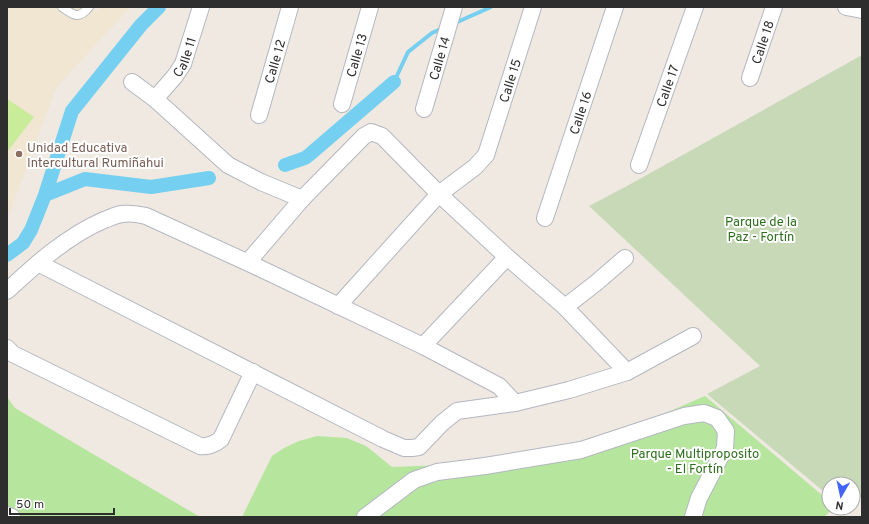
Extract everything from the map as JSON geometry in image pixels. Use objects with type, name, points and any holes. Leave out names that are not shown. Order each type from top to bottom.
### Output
[{"type":"street","name":"Calle 11","points":[[155,99],[175,76],[183,64],[201,7]]},
{"type":"street","name":"Calle 12","points":[[259,115],[290,7]]},
{"type":"street","name":"Calle 13","points":[[342,104],[370,7]]},
{"type":"street","name":"Calle 15","points":[[439,194],[475,167],[486,154],[533,7]]},
{"type":"street","name":"Calle 16","points":[[545,218],[615,7]]},
{"type":"street","name":"Calle 17","points":[[639,165],[695,7]]},
{"type":"street","name":"Calle 18","points":[[750,78],[774,7]]},
{"type":"street","name":"Calle 14","points":[[424,109],[454,8]]},
{"type":"street","points":[[132,82],[155,99],[228,166],[302,199]]},
{"type":"street","points":[[248,262],[302,199],[364,136],[371,132],[382,136],[439,194],[507,257],[565,307],[627,372]]},
{"type":"street","points":[[338,306],[439,194]]},
{"type":"street","points":[[7,291],[38,263],[74,236],[94,225],[116,215],[132,214],[146,216],[248,262],[423,346],[499,386],[515,403]]},
{"type":"street","points":[[423,346],[507,257]]},
{"type":"street","points":[[565,307],[625,258]]},
{"type":"street","points":[[38,263],[404,448],[419,447],[442,422],[457,411],[515,403],[569,390],[627,372],[693,336]]},
{"type":"street","points":[[7,348],[13,354],[200,446],[206,447],[215,444],[221,439],[253,372]]},
{"type":"street","points":[[365,517],[414,480],[437,472],[486,466],[581,450],[684,416],[704,413],[717,418],[726,431],[725,448],[699,498],[693,517]]},
{"type":"street","points":[[7,515],[12,517]]},
{"type":"lane","points":[[62,7],[75,15],[80,15],[89,7]]},
{"type":"shaded area","name":"Unidad Educativa Intercultural Rumiñahui","points":[[7,7],[91,7],[97,11],[100,7],[129,8],[56,88],[7,220]]},
{"type":"green space","name":"Parque de la Paz - Fortín","points":[[862,55],[861,497],[861,476],[821,476],[821,489],[707,394],[760,366],[589,206]]},
{"type":"green space","points":[[7,99],[34,117],[7,152]]},
{"type":"green space","name":"Parque Multiproposito - El Fortín","points":[[705,396],[821,494],[821,516],[825,516],[242,517],[272,456],[299,441],[317,436],[347,438],[366,446],[392,467],[469,464],[586,444],[640,424]]},
{"type":"green space","points":[[7,397],[15,408],[200,517],[7,517]]},
{"type":"waterway","points":[[7,255],[23,243],[31,230],[45,195],[72,111],[141,25],[159,7]]},
{"type":"waterway","points":[[455,23],[491,7]]},
{"type":"waterway","points":[[394,82],[408,52],[432,33],[443,28]]},
{"type":"waterway","points":[[285,165],[305,158],[309,155],[394,82]]},
{"type":"waterway","points":[[45,195],[85,179],[151,187],[209,178]]},
{"type":"place","name":"Unidad Educativa Intercultural Rumiñahui","points":[[19,154]]}]
